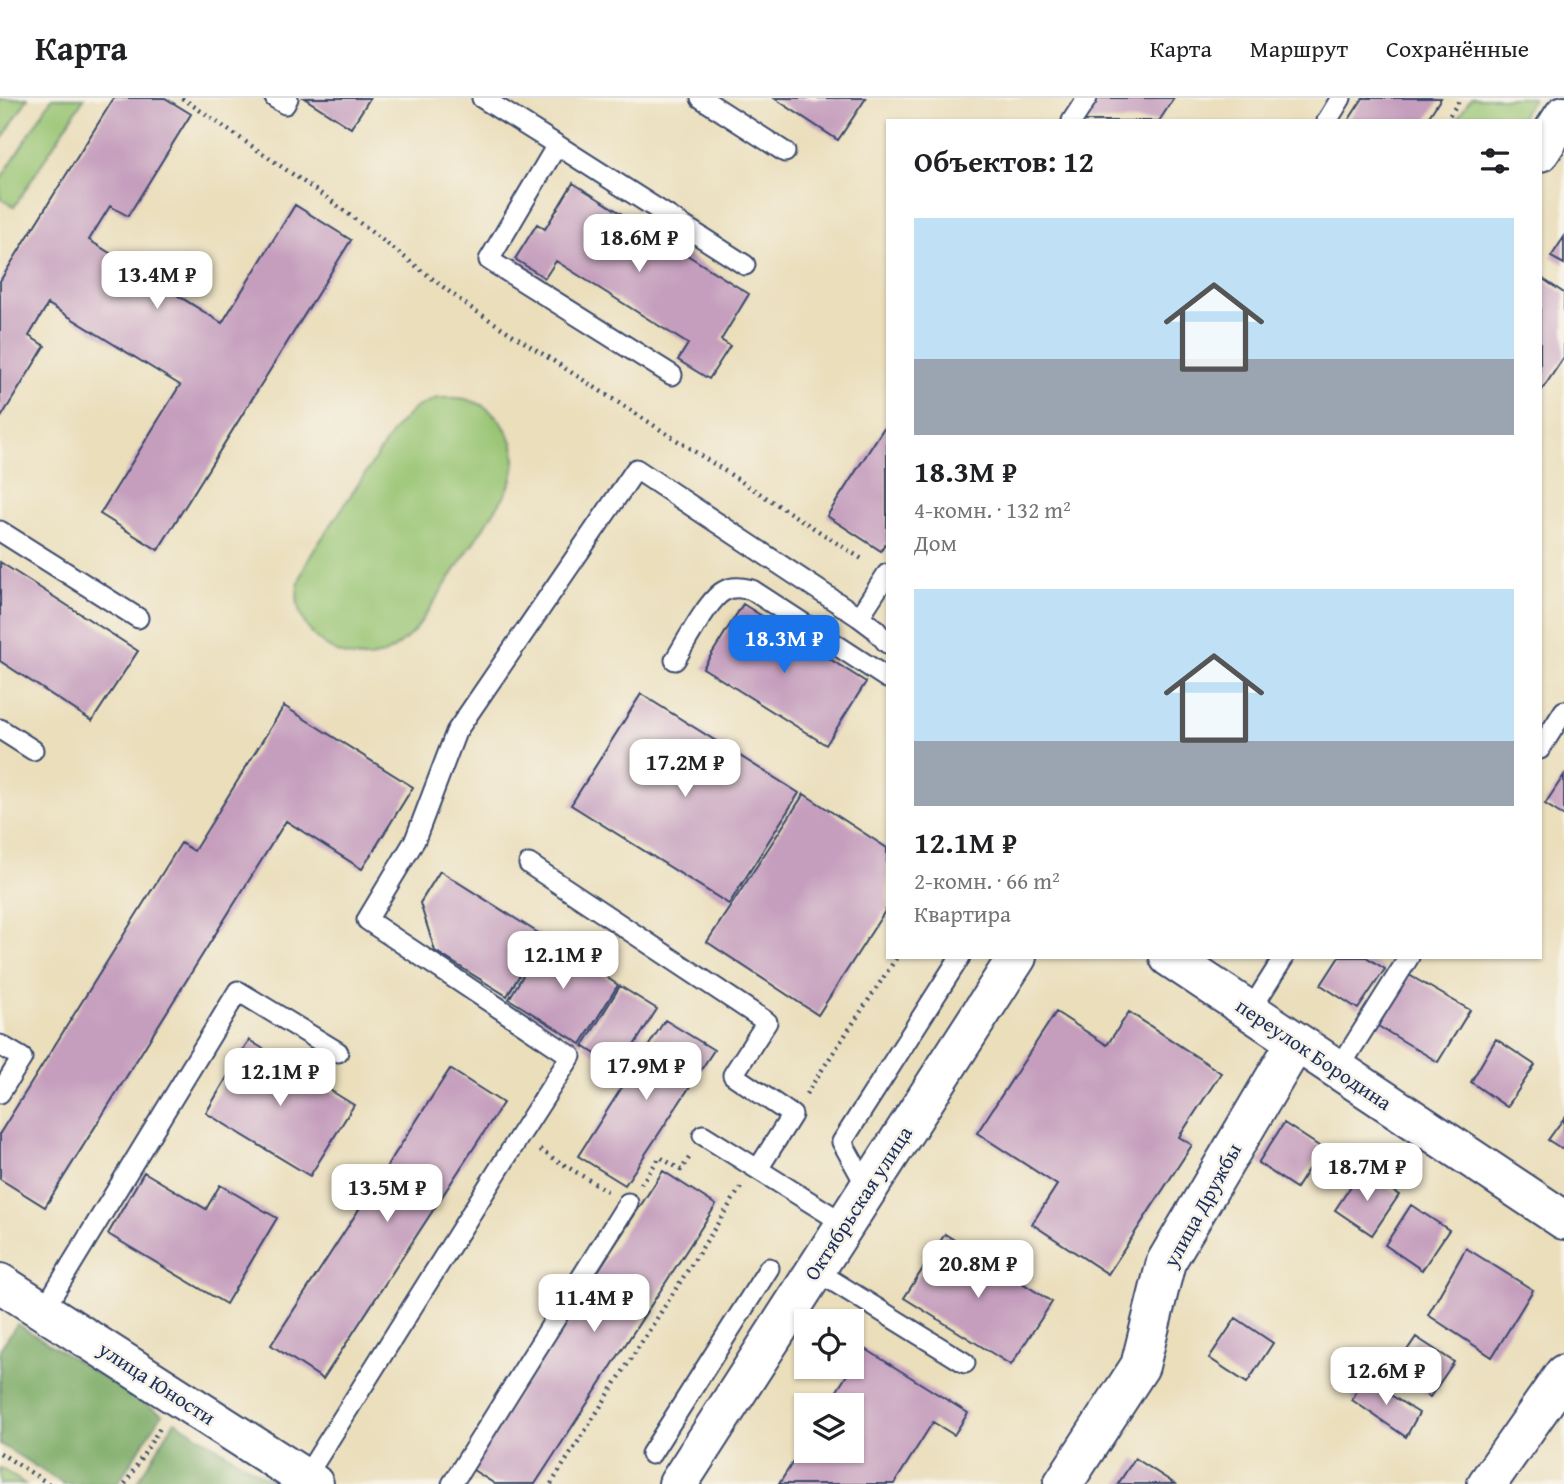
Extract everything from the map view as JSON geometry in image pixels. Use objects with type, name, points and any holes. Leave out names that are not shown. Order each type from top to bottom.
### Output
[{"type":"street","points":[[1542,149],[1564,115]]},
{"type":"street","name":"Октябрьская улица","points":[[678,1484],[771,1302],[815,1270],[1016,959]]},
{"type":"street","name":"переулок Бородина","points":[[1172,959],[1564,1220]]},
{"type":"street","name":"улица Дружбы","points":[[1063,1484],[1140,1366],[1166,1262],[1296,1042]]},
{"type":"street","name":"улица Юности","points":[[0,1283],[310,1481]]},
{"type":"street","points":[[1487,1484],[1564,1374]]},
{"type":"lane","points":[[275,98],[285,104],[288,98]]},
{"type":"lane","points":[[482,98],[745,265]]},
{"type":"lane","points":[[701,98],[785,152]]},
{"type":"lane","points":[[1073,119],[1087,98]]},
{"type":"lane","points":[[1327,119],[1341,98]]},
{"type":"lane","points":[[557,145],[489,260],[671,375]]},
{"type":"lane","points":[[310,1481],[519,1136],[571,1056],[367,920],[415,840],[456,732],[636,469],[859,617],[886,642]]},
{"type":"lane","points":[[0,531],[138,618]]},
{"type":"lane","points":[[859,617],[886,576]]},
{"type":"lane","points":[[675,660],[716,596],[732,588],[742,588],[752,590],[886,677]]},
{"type":"lane","points":[[1542,746],[1564,711]]},
{"type":"lane","points":[[0,729],[33,750]]},
{"type":"lane","points":[[529,864],[767,1022],[733,1075],[792,1115],[758,1169]]},
{"type":"lane","points":[[868,1189],[842,1142],[959,959]]},
{"type":"lane","points":[[1250,1011],[1283,959]]},
{"type":"lane","points":[[1338,1070],[1408,959]]},
{"type":"lane","points":[[43,1311],[238,991],[338,1052]]},
{"type":"lane","points":[[0,1045],[22,1058],[0,1093]]},
{"type":"lane","points":[[704,1135],[845,1224]]},
{"type":"lane","points":[[452,1484],[628,1203]]},
{"type":"lane","points":[[651,1454],[771,1302],[769,1268]]},
{"type":"lane","points":[[815,1270],[965,1363]]},
{"type":"path","points":[[182,98],[330,200],[468,306],[886,573]]},
{"type":"path","points":[[1447,119],[1461,98]]},
{"type":"path","points":[[792,1115],[896,959]]},
{"type":"path","points":[[519,1136],[628,1203],[660,1157],[681,1170],[704,1135]]},
{"type":"path","points":[[551,1484],[745,1180],[758,1169]]},
{"type":"path","points":[[125,1484],[178,1397]]},
{"type":"path","points":[[0,1453],[49,1484]]},
{"type":"green space","points":[[28,98],[0,142],[0,99]]},
{"type":"green space","points":[[52,98],[84,98],[14,207],[0,198],[0,180]]},
{"type":"green space","points":[[1471,98],[1533,98],[1519,119],[1457,119]]},
{"type":"green space","points":[[437,398],[465,399],[477,403],[497,417],[514,449],[515,462],[511,482],[416,629],[385,654],[366,658],[345,655],[325,645],[303,621],[297,599],[304,568],[397,426],[415,408]]},
{"type":"green space","points":[[17,1324],[162,1414],[117,1484],[64,1484],[0,1444],[0,1349]]},
{"type":"green space","points":[[175,1421],[276,1484],[136,1484]]},
{"type":"green space","points":[[0,1468],[25,1484],[0,1484]]},
{"type":"building","points":[[114,98],[165,98],[191,114],[128,216],[110,206],[89,240],[222,323],[295,205],[351,240],[158,550],[100,514],[180,385],[48,304],[29,336],[45,346],[0,419],[0,281]]},
{"type":"building","points":[[304,98],[370,98],[351,128]]},
{"type":"building","points":[[774,98],[866,98],[838,140]]},
{"type":"building","points":[[1097,98],[1174,98],[1160,119],[1084,119]]},
{"type":"building","points":[[1363,98],[1441,98],[1427,119],[1349,119]]},
{"type":"building","points":[[573,183],[749,294],[721,340],[730,346],[709,379],[678,360],[688,344],[556,261],[545,278],[515,259],[537,224],[545,229]]},
{"type":"building","points":[[1564,237],[1564,264],[1551,257]]},
{"type":"building","points":[[1542,278],[1564,293],[1564,357],[1542,390]]},
{"type":"building","points":[[886,425],[886,543],[881,551],[827,516]]},
{"type":"building","points":[[0,562],[138,651],[92,721],[0,661]]},
{"type":"building","points":[[743,604],[866,682],[826,745],[703,668]]},
{"type":"building","points":[[641,694],[799,793],[729,904],[571,805]]},
{"type":"building","points":[[284,706],[413,787],[362,869],[286,821],[45,1207],[0,1179],[0,1133],[181,843],[194,851]]},
{"type":"building","points":[[1564,775],[1564,816],[1545,804]]},
{"type":"building","points":[[804,794],[886,847],[886,910],[818,1015],[707,942]]},
{"type":"building","points":[[440,871],[543,936],[507,996],[435,951],[420,903]]},
{"type":"building","points":[[546,937],[618,985],[581,1044],[509,999]]},
{"type":"building","points":[[1338,959],[1369,959],[1385,969],[1358,1009],[1321,985]]},
{"type":"building","points":[[1409,975],[1470,1010],[1438,1062],[1378,1026]]},
{"type":"building","points":[[620,986],[657,1009],[619,1069],[583,1046]]},
{"type":"building","points":[[1056,1012],[1107,1045],[1129,1012],[1221,1073],[1179,1137],[1192,1145],[1108,1274],[1032,1224],[1057,1185],[977,1133]]},
{"type":"building","points":[[665,1020],[714,1050],[625,1185],[578,1156]]},
{"type":"building","points":[[1496,1039],[1535,1065],[1507,1107],[1471,1082]]},
{"type":"building","points":[[249,1040],[354,1105],[310,1176],[206,1113]]},
{"type":"building","points":[[450,1069],[503,1103],[323,1379],[271,1345]]},
{"type":"building","points":[[1564,1118],[1564,1150],[1548,1140]]},
{"type":"building","points":[[1284,1123],[1322,1148],[1296,1188],[1258,1163]]},
{"type":"building","points":[[663,1171],[716,1205],[535,1484],[495,1484],[470,1468]]},
{"type":"building","points":[[1361,1171],[1399,1195],[1372,1235],[1335,1210]]},
{"type":"building","points":[[144,1172],[206,1209],[220,1185],[277,1218],[226,1304],[108,1234]]},
{"type":"building","points":[[1411,1205],[1449,1230],[1422,1270],[1385,1245]]},
{"type":"building","points":[[945,1234],[1052,1302],[1011,1365],[904,1298]]},
{"type":"building","points":[[1466,1248],[1533,1290],[1492,1357],[1428,1315]]},
{"type":"building","points":[[1236,1318],[1273,1343],[1247,1383],[1209,1358]]},
{"type":"building","points":[[1416,1337],[1454,1362],[1430,1397],[1393,1371]]},
{"type":"building","points":[[864,1348],[968,1413],[954,1435],[933,1422],[894,1484],[779,1484],[794,1460],[794,1463],[864,1463],[864,1393],[836,1393],[844,1379],[864,1379]]},
{"type":"building","points":[[1364,1378],[1419,1413],[1406,1437],[1352,1400]]},
{"type":"building","points":[[1135,1458],[1175,1484],[1118,1484]]}]
